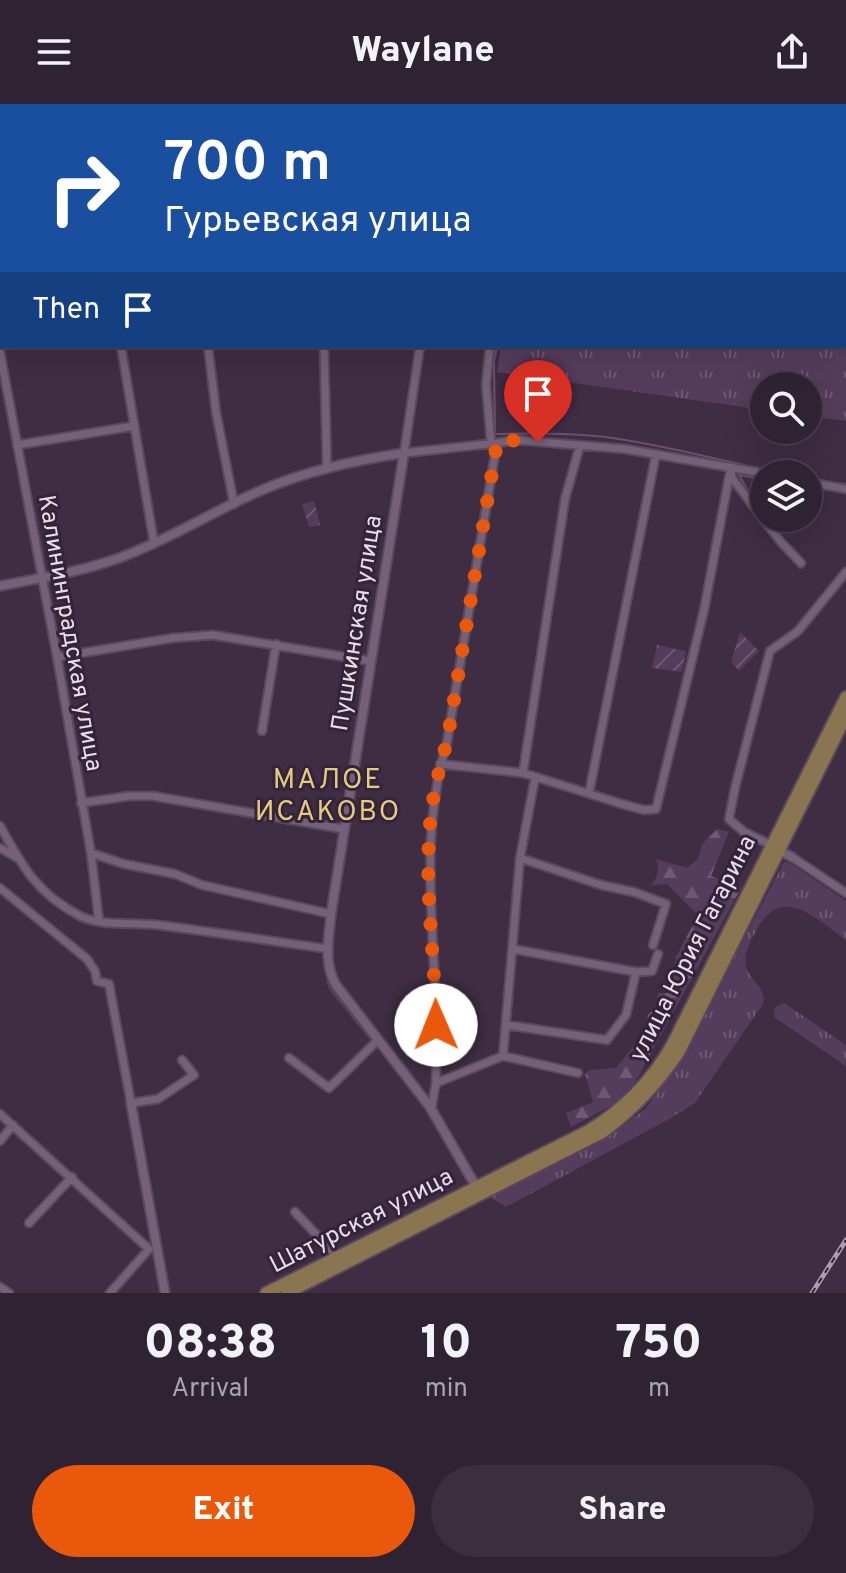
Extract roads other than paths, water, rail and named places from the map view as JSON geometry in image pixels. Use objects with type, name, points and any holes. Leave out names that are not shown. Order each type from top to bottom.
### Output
[{"type":"main road","name":"улица Юрия Гагарина","points":[[478,1190],[603,1132],[650,1093],[679,1052],[846,697]]},
{"type":"main road","name":"улица Юрия Гагарина","points":[[774,847],[846,716]]},
{"type":"main road","name":"Шатурская улица","points":[[291,1290],[298,1275],[478,1190]]},
{"type":"main road","name":"Шатурская улица","points":[[266,1293],[291,1290],[478,1190]]},
{"type":"street","points":[[121,348],[154,543]]},
{"type":"street","points":[[208,348],[216,412],[234,504]]},
{"type":"street","points":[[324,348],[327,469]]},
{"type":"street","name":"Пушкинская улица","points":[[420,348],[331,914],[329,974],[431,1110],[478,1190]]},
{"type":"street","points":[[431,1110],[436,1083],[430,817],[447,742],[496,443],[486,385],[490,348]]},
{"type":"street","name":"Калининградская улица","points":[[0,352],[57,657],[91,853],[99,921]]},
{"type":"street","points":[[17,445],[134,426]]},
{"type":"street","points":[[0,586],[85,569],[154,543],[264,489],[327,469],[404,453],[517,440],[656,454],[750,471]]},
{"type":"street","points":[[523,773],[565,499],[580,445]]},
{"type":"street","points":[[589,793],[656,454]]},
{"type":"street","points":[[440,764],[523,773],[644,810],[656,809],[704,610],[731,467]]},
{"type":"street","points":[[731,467],[732,478],[780,541],[801,563]]},
{"type":"street","points":[[822,485],[846,489]]},
{"type":"street","points":[[846,572],[798,631],[770,651],[729,819],[744,832],[792,857],[846,893]]},
{"type":"street","points":[[57,657],[173,638],[213,635],[370,661]]},
{"type":"street","points":[[262,731],[276,644]]},
{"type":"street","points":[[503,1056],[520,858],[535,778]]},
{"type":"street","points":[[81,803],[153,796],[344,829]]},
{"type":"street","points":[[0,826],[38,887],[81,916],[99,921],[155,925],[328,949]]},
{"type":"street","points":[[0,848],[17,857]]},
{"type":"street","points":[[91,853],[124,864],[175,874],[202,885],[331,914]]},
{"type":"street","points":[[520,858],[666,904],[653,945]]},
{"type":"street","points":[[0,888],[87,959],[97,981],[109,984],[153,1247],[165,1293]]},
{"type":"street","points":[[513,949],[636,972],[652,971],[658,954]]},
{"type":"street","points":[[507,1025],[607,1040],[626,1015],[636,972]]},
{"type":"street","points":[[289,1058],[329,1088],[377,1041]]},
{"type":"street","points":[[436,1083],[503,1056],[578,1073]]},
{"type":"street","points":[[131,1103],[158,1099],[194,1075],[182,1060]]},
{"type":"street","points":[[0,1114],[153,1247]]},
{"type":"street","points":[[0,1141],[13,1125]]},
{"type":"street","points":[[29,1223],[72,1177]]},
{"type":"street","points":[[295,1212],[335,1257]]},
{"type":"street","points":[[110,1293],[153,1247]]},
{"type":"street","points":[[0,1287],[9,1293]]},
{"type":"waterway","points":[[497,348],[495,434],[606,437],[750,466]]},
{"type":"waterway","points":[[739,475],[750,495]]},
{"type":"waterway","points":[[739,475],[750,477]]},
{"type":"waterway","points":[[822,481],[846,484]]},
{"type":"waterway","points":[[769,532],[800,568]]},
{"type":"railway","points":[[812,1293],[846,1240]]},
{"type":"district","name":"МАЛОЕ ИСАКОВО","points":[[328,794]]}]
